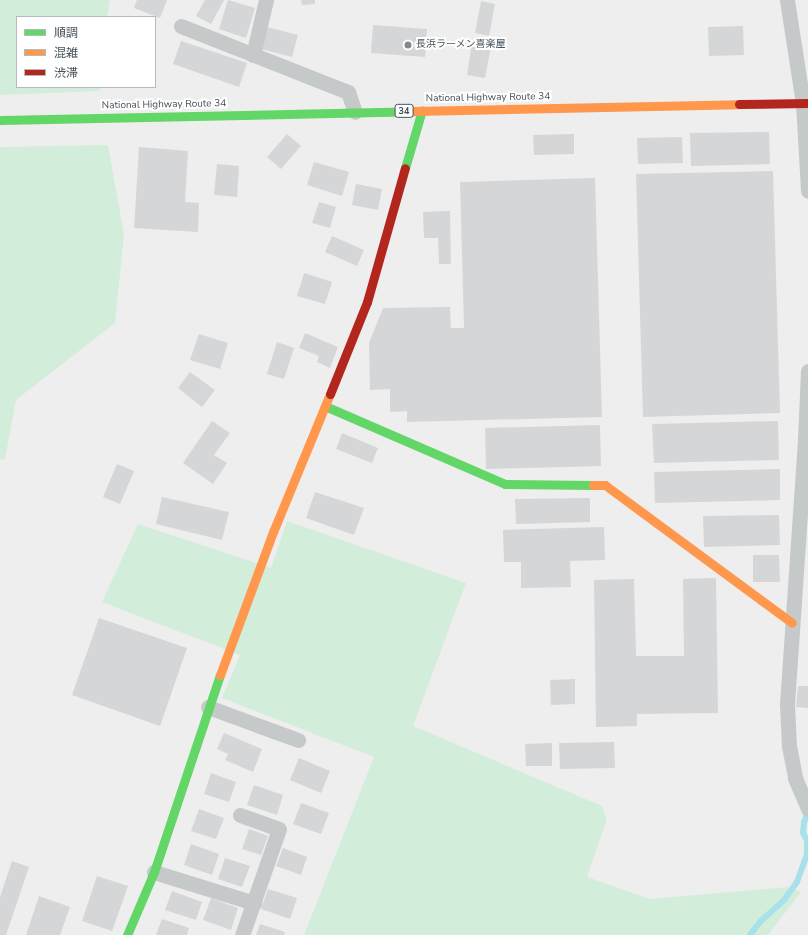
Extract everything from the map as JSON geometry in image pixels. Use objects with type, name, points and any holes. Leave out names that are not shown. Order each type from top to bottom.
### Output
[{"type":"main road","name":"National Highway Route 34","points":[[0,120],[805,103]]},
{"type":"main road","points":[[128,935],[154,872],[208,707],[273,532],[368,302],[422,110]]},
{"type":"main road","points":[[325,406],[505,484],[605,485],[792,623]]},
{"type":"street","points":[[253,55],[266,0]]},
{"type":"street","points":[[787,0],[805,103],[808,191]]},
{"type":"street","points":[[181,26],[348,92],[355,112]]},
{"type":"street","points":[[807,806],[795,778],[789,746],[787,704],[805,440],[808,371]]},
{"type":"street","points":[[208,707],[298,740]]},
{"type":"street","points":[[240,814],[279,829],[242,935]]},
{"type":"street","points":[[154,872],[254,903]]},
{"type":"green space","points":[[0,0],[110,0],[107,16],[16,16],[16,88],[100,88],[100,91],[0,95]]},
{"type":"green space","points":[[108,145],[124,235],[115,323],[16,400],[5,459],[0,460],[0,147]]},
{"type":"green space","points":[[287,521],[466,583],[413,726],[602,806],[607,819],[587,877],[650,899],[788,887],[801,892],[768,935],[304,935],[374,757],[222,698],[240,655],[102,602],[138,524],[271,568]]},
{"type":"building","points":[[137,0],[167,0],[160,18],[134,8]]},
{"type":"building","points":[[205,0],[224,0],[211,24],[196,16]]},
{"type":"building","points":[[228,0],[255,8],[246,38],[219,29]]},
{"type":"building","points":[[301,0],[315,0],[315,4],[302,5]]},
{"type":"building","points":[[481,1],[495,4],[489,36],[475,33]]},
{"type":"building","points":[[373,25],[427,29],[425,57],[371,53]]},
{"type":"building","points":[[743,26],[744,55],[709,56],[708,27]]},
{"type":"building","points":[[267,27],[298,35],[292,57],[261,49]]},
{"type":"building","points":[[473,37],[492,41],[485,78],[467,75]]},
{"type":"building","points":[[181,41],[247,63],[239,87],[173,64]]},
{"type":"building","points":[[769,132],[770,164],[691,166],[690,133]]},
{"type":"building","points":[[287,134],[301,146],[281,169],[267,157]]},
{"type":"building","points":[[574,134],[574,154],[534,155],[533,135]]},
{"type":"building","points":[[682,137],[683,163],[638,164],[637,138]]},
{"type":"building","points":[[139,147],[188,151],[185,202],[199,203],[198,232],[134,228]]},
{"type":"building","points":[[314,162],[349,172],[342,196],[307,185]]},
{"type":"building","points":[[217,164],[239,166],[237,197],[214,195]]},
{"type":"building","points":[[773,171],[780,413],[643,417],[636,174]]},
{"type":"building","points":[[595,178],[602,417],[407,422],[407,411],[390,412],[390,389],[370,390],[369,343],[383,308],[450,307],[451,328],[464,328],[460,182]]},
{"type":"building","points":[[356,184],[382,189],[378,210],[352,205]]},
{"type":"building","points":[[319,202],[336,207],[330,228],[312,223]]},
{"type":"building","points":[[450,211],[451,264],[439,264],[438,238],[424,238],[423,212]]},
{"type":"building","points":[[332,236],[364,250],[357,266],[325,252]]},
{"type":"building","points":[[304,273],[332,282],[325,304],[297,296]]},
{"type":"building","points":[[305,333],[338,347],[330,368],[317,362],[319,356],[299,348]]},
{"type":"building","points":[[199,334],[228,343],[220,369],[190,360]]},
{"type":"building","points":[[277,342],[294,348],[284,379],[267,374]]},
{"type":"building","points":[[190,372],[215,390],[202,407],[178,388]]},
{"type":"building","points":[[212,421],[230,433],[214,455],[227,463],[213,484],[183,463]]},
{"type":"building","points":[[778,421],[779,460],[654,463],[652,424]]},
{"type":"building","points":[[600,425],[601,466],[486,469],[485,428]]},
{"type":"building","points":[[342,433],[378,448],[372,463],[336,449]]},
{"type":"building","points":[[117,464],[134,471],[120,504],[103,497]]},
{"type":"building","points":[[780,469],[780,500],[655,503],[654,472]]},
{"type":"building","points":[[315,492],[364,508],[354,535],[306,518]]},
{"type":"building","points":[[162,497],[229,512],[222,540],[156,524]]},
{"type":"building","points":[[590,498],[590,522],[516,524],[515,499]]},
{"type":"building","points":[[779,515],[780,545],[704,547],[703,516]]},
{"type":"building","points":[[604,527],[605,560],[570,561],[571,587],[521,588],[521,562],[504,562],[503,530]]},
{"type":"building","points":[[753,555],[779,555],[780,582],[753,582]]},
{"type":"building","points":[[716,578],[718,713],[637,714],[637,726],[596,727],[594,580],[634,579],[636,656],[684,656],[683,579]]},
{"type":"building","points":[[99,618],[187,648],[160,726],[72,695]]},
{"type":"building","points":[[575,679],[575,704],[551,705],[550,680]]},
{"type":"building","points":[[798,686],[808,686],[808,708],[796,707]]},
{"type":"building","points":[[224,733],[262,749],[253,772],[225,760],[228,754],[217,749]]},
{"type":"building","points":[[614,742],[615,768],[560,769],[559,743]]},
{"type":"building","points":[[552,743],[552,766],[526,766],[525,744]]},
{"type":"building","points":[[299,758],[330,771],[321,793],[290,780]]},
{"type":"building","points":[[211,773],[236,782],[229,802],[204,794]]},
{"type":"building","points":[[254,785],[283,795],[277,815],[247,805]]},
{"type":"building","points":[[301,803],[329,813],[321,834],[293,824]]},
{"type":"building","points":[[199,809],[224,818],[216,839],[191,831]]},
{"type":"building","points":[[249,829],[268,836],[261,855],[242,849]]},
{"type":"building","points":[[191,844],[219,854],[212,875],[184,865]]},
{"type":"building","points":[[283,848],[307,857],[301,875],[276,866]]},
{"type":"building","points":[[225,858],[250,866],[242,887],[218,879]]},
{"type":"building","points":[[12,861],[29,867],[6,935],[0,935],[0,897]]},
{"type":"building","points":[[97,876],[128,886],[112,931],[82,921]]},
{"type":"building","points":[[268,889],[297,898],[290,919],[261,909]]},
{"type":"building","points":[[172,891],[202,902],[196,920],[165,910]]},
{"type":"building","points":[[39,896],[70,907],[60,935],[26,935]]},
{"type":"building","points":[[211,898],[238,908],[231,930],[203,920]]},
{"type":"building","points":[[162,919],[189,928],[187,935],[156,935]]},
{"type":"building","points":[[260,924],[285,932],[284,935],[256,935]]},
{"type":"waterway","points":[[750,935],[761,921],[784,900],[797,882],[807,854],[807,841],[803,833],[804,823],[808,812]]},
{"type":"traffic: fast","points":[[405,168],[422,110]]},
{"type":"traffic: fast","points":[[0,120],[414,111]]},
{"type":"traffic: fast","points":[[325,406],[505,484],[593,485]]},
{"type":"traffic: fast","points":[[127,935],[154,872],[220,675]]},
{"type":"traffic: slow","points":[[414,111],[739,104]]},
{"type":"traffic: slow","points":[[220,675],[273,532],[330,394]]},
{"type":"traffic: slow","points":[[593,485],[605,485],[792,623]]},
{"type":"traffic: jam","points":[[739,104],[808,103]]},
{"type":"traffic: jam","points":[[330,394],[367,302],[405,168]]},
{"type":"place","name":"長浜ラーメン喜楽屋","points":[[408,45]]}]
